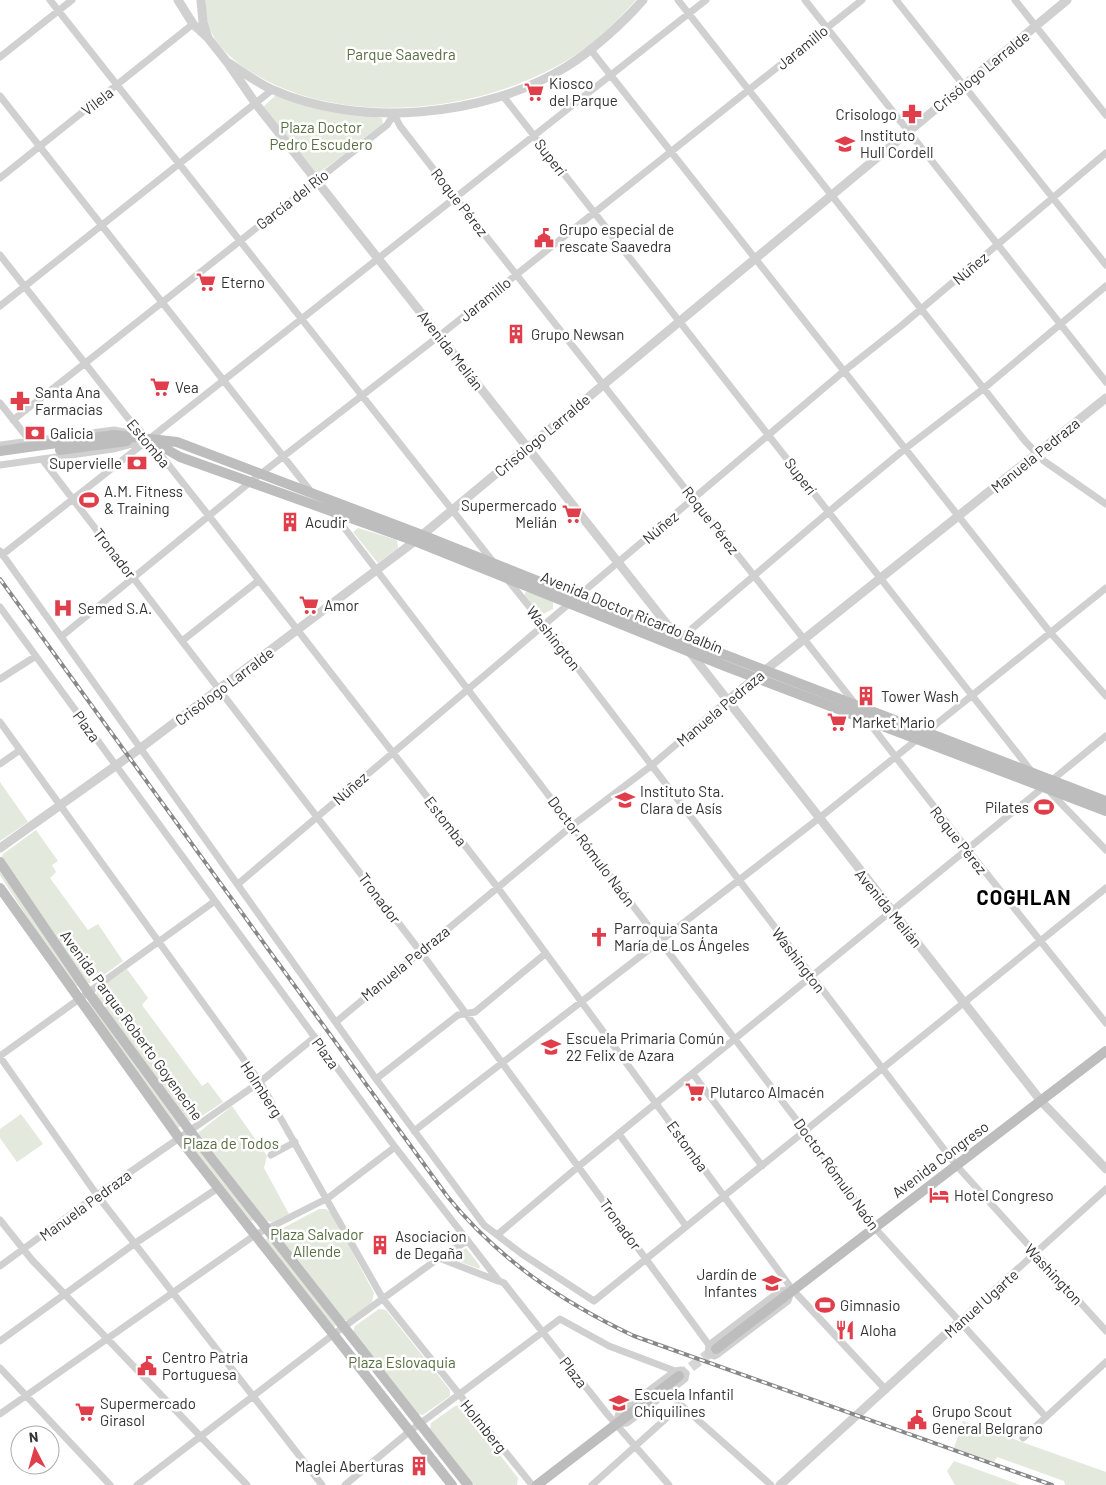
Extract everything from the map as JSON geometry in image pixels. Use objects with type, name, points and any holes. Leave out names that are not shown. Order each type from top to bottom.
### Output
[{"type":"main road","points":[[0,451],[114,435],[148,439]]},
{"type":"main road","points":[[0,458],[148,439]]},
{"type":"main road","name":"Avenida Doctor Ricardo Balbín","points":[[148,439],[177,442],[419,538],[506,578],[573,599],[927,732],[1034,774],[1047,783],[1106,811]]},
{"type":"main road","name":"Avenida Doctor Ricardo Balbín","points":[[148,439],[180,457],[249,483],[333,513],[419,538],[495,564],[689,651],[756,677],[918,738],[1047,783],[1106,801]]},
{"type":"main road","name":"Avenida Parque Roberto Goyeneche","points":[[0,862],[88,992],[190,1131],[468,1485]]},
{"type":"main road","points":[[0,888],[179,1138],[452,1485]]},
{"type":"main road","name":"Avenida Congreso","points":[[712,1347],[792,1290],[1106,1051]]},
{"type":"main road","points":[[537,1485],[616,1424],[677,1373]]},
{"type":"street","points":[[50,0],[495,564]]},
{"type":"street","points":[[0,57],[72,0]]},
{"type":"street","name":"Avenida Melián","points":[[178,0],[193,24],[208,38],[227,62],[256,104],[728,700],[818,819],[965,1002],[1041,1101],[1106,1169]]},
{"type":"street","points":[[0,306],[272,90],[358,112],[394,114],[439,109],[503,96],[566,67],[590,49],[643,0]]},
{"type":"street","points":[[678,0],[983,389],[1037,453],[1044,461],[1106,504]]},
{"type":"street","points":[[1,553],[74,500],[148,439],[706,0]]},
{"type":"street","points":[[804,0],[1106,382]]},
{"type":"street","name":"Jaramillo","points":[[62,636],[249,483],[439,336],[862,0]]},
{"type":"street","points":[[896,0],[1106,264]]},
{"type":"street","points":[[1016,0],[1106,114]]},
{"type":"street","name":"Crisólogo Larralde","points":[[0,848],[142,747],[419,538],[1067,0]]},
{"type":"street","points":[[184,8],[193,9],[200,3],[208,38]]},
{"type":"street","name":"Vilela","points":[[0,178],[193,24]]},
{"type":"street","points":[[590,49],[1049,631],[1106,696]]},
{"type":"street","name":"Avenida Melián","points":[[227,62],[272,90]]},
{"type":"street","points":[[254,80],[257,92],[256,104]]},
{"type":"street","points":[[0,96],[314,495]]},
{"type":"street","name":"Superí","points":[[503,96],[1034,774]]},
{"type":"street","name":"García del Río","points":[[13,420],[387,125],[394,114]]},
{"type":"street","name":"Roque Pérez","points":[[394,114],[400,126],[455,197],[856,705],[966,850],[1106,1023]]},
{"type":"street","name":"Núñez","points":[[238,884],[573,599],[1106,153]]},
{"type":"street","name":"Estomba","points":[[0,255],[128,418],[148,439],[209,516],[258,582],[298,630],[498,888],[792,1290],[886,1390]]},
{"type":"street","points":[[679,638],[906,448],[983,389],[1060,322],[1106,286]]},
{"type":"street","name":"Manuela Pedraza","points":[[336,1022],[420,950],[574,825],[651,766],[756,677],[1106,398]]},
{"type":"street","points":[[0,403],[30,441]]},
{"type":"street","name":"Avenida Doctor Ricardo Balbín","points":[[0,445],[114,430],[148,439]]},
{"type":"street","name":"Avenida Doctor Ricardo Balbín","points":[[0,465],[113,449],[148,439]]},
{"type":"street","name":"Tronador","points":[[42,459],[219,690],[318,815],[420,950],[712,1347]]},
{"type":"street","name":"Doctor Rómulo Naón","points":[[333,513],[376,572],[574,825],[805,1131],[874,1227],[1046,1417]]},
{"type":"street","name":"Plaza","points":[[1,553],[142,747],[376,1079],[484,1225],[522,1254],[594,1301],[646,1258]]},
{"type":"street","name":"Washington","points":[[506,578],[544,624],[956,1165],[1106,1331]]},
{"type":"street","points":[[182,641],[258,582]]},
{"type":"street","points":[[414,1131],[580,1000],[818,819],[1049,631],[1106,588]]},
{"type":"street","name":"Plaza","points":[[0,607],[395,1147],[499,1281],[504,1283],[616,1424],[669,1485]]},
{"type":"street","points":[[0,679],[36,656]]},
{"type":"street","name":"Holmberg","points":[[0,722],[260,1082],[328,1198],[383,1299],[532,1485]]},
{"type":"street","points":[[497,1235],[1106,736]]},
{"type":"street","points":[[0,764],[20,750]]},
{"type":"street","points":[[1047,783],[1106,850]]},
{"type":"street","points":[[646,1258],[1106,888]]},
{"type":"street","points":[[215,901],[0,1056],[97,1195],[172,1295],[322,1485]]},
{"type":"street","points":[[376,1079],[458,1015],[474,1012],[545,954]]},
{"type":"street","name":"Manuela Pedraza","points":[[0,1266],[97,1195],[260,1082],[315,1037]]},
{"type":"street","points":[[693,1074],[762,1166]]},
{"type":"street","points":[[619,1134],[686,1226]]},
{"type":"street","points":[[271,1155],[295,1142]]},
{"type":"street","points":[[0,1414],[255,1235],[328,1198],[395,1147]]},
{"type":"street","points":[[0,1341],[134,1244],[218,1188]]},
{"type":"street","name":"Manuel Ugarte","points":[[780,1485],[1106,1189]]},
{"type":"street","points":[[0,1220],[22,1250],[247,1485]]},
{"type":"street","points":[[137,1485],[334,1334],[439,1258],[467,1241]]},
{"type":"street","points":[[439,1258],[499,1281]]},
{"type":"street","points":[[345,1485],[410,1431],[555,1322],[564,1320],[609,1346],[677,1373],[684,1371],[687,1376],[627,1423],[616,1424]]},
{"type":"street","points":[[1023,1438],[1106,1362]]},
{"type":"street","points":[[0,1368],[110,1485]]},
{"type":"street","points":[[669,1392],[680,1405],[771,1485]]},
{"type":"street","points":[[592,1485],[680,1405]]},
{"type":"green space","name":"Parque Saavedra","points":[[206,0],[636,0],[608,29],[577,54],[540,74],[500,90],[456,101],[412,107],[367,107],[323,101],[282,88],[245,68],[229,55],[215,39],[207,21]]},
{"type":"green space","name":"Plaza Doctor Pedro Escudero","points":[[276,95],[319,107],[382,118],[383,125],[316,174],[265,111],[264,106]]},
{"type":"green space","points":[[358,528],[397,540],[398,548],[378,563],[353,532]]},
{"type":"green space","points":[[526,591],[553,601],[553,609],[541,615],[524,596]]},
{"type":"green space","points":[[0,782],[28,822],[0,841]]},
{"type":"green space","points":[[36,830],[58,861],[52,865],[56,872],[50,878],[88,930],[98,924],[123,961],[93,983],[88,983],[1,858],[3,854]]},
{"type":"green space","points":[[0,869],[79,985],[76,987],[46,947],[0,875]]},
{"type":"green space","points":[[127,969],[148,998],[142,1005],[202,1086],[208,1082],[223,1102],[193,1122],[188,1120],[96,995],[98,989]]},
{"type":"green space","points":[[90,1001],[181,1126],[178,1128],[87,1003]]},
{"type":"green space","name":"Plaza de Todos","points":[[232,1106],[267,1156],[264,1168],[289,1214],[272,1222],[267,1221],[198,1133]]},
{"type":"green space","points":[[21,1114],[43,1144],[17,1162],[0,1138],[0,1129]]},
{"type":"green space","points":[[194,1141],[254,1220],[251,1221],[190,1144]]},
{"type":"green space","name":"Plaza Salvador Allende","points":[[319,1209],[326,1209],[332,1214],[374,1293],[372,1302],[349,1320],[343,1320],[278,1236],[281,1229]]},
{"type":"green space","points":[[269,1237],[336,1325],[334,1327],[265,1240]]},
{"type":"green space","points":[[466,1248],[480,1266],[479,1269],[450,1258]]},
{"type":"green space","name":"Plaza Eslovaquia","points":[[379,1309],[386,1310],[450,1390],[450,1396],[423,1415],[418,1414],[353,1332],[355,1326]]},
{"type":"green space","points":[[461,1405],[518,1478],[517,1485],[474,1485],[430,1429],[431,1423],[455,1406]]},
{"type":"green space","points":[[963,1421],[1106,1472],[1106,1485],[1065,1485],[1064,1481],[997,1457],[994,1462],[954,1448]]},
{"type":"green space","points":[[954,1461],[1020,1485],[955,1485],[947,1471]]},
{"type":"tunnel","points":[[679,1376],[715,1349]]},
{"type":"railway","points":[[0,579],[447,1196],[467,1219],[510,1259],[533,1277],[582,1309],[634,1336],[1052,1485]]},
{"type":"place","name":"Kiosco del Parque","points":[[534,92]]},
{"type":"place","name":"Crisologo","points":[[912,114]]},
{"type":"place","name":"Instituto Hull Cordell","points":[[845,144]]},
{"type":"place","name":"Grupo especial de rescate Saavedra","points":[[544,238]]},
{"type":"place","name":"Eterno","points":[[206,282]]},
{"type":"place","name":"Grupo Newsan","points":[[516,334]]},
{"type":"place","name":"Vea","points":[[160,387]]},
{"type":"place","name":"Santa Ana Farmacias","points":[[20,401]]},
{"type":"place","name":"Galicia","points":[[35,433]]},
{"type":"place","name":"Supervielle","points":[[137,463]]},
{"type":"place","name":"A.M. Fitness & Training","points":[[89,500]]},
{"type":"place","name":"Supermercado Melián","points":[[572,514]]},
{"type":"place","name":"Acudir","points":[[290,522]]},
{"type":"place","name":"Amor","points":[[309,605]]},
{"type":"place","name":"Semed S.A.","points":[[63,608]]},
{"type":"place","name":"Tower Wash","points":[[866,696]]},
{"type":"place","name":"Market Mario","points":[[837,722]]},
{"type":"place","name":"Instituto Sta. Clara de Asís","points":[[625,800]]},
{"type":"place","name":"Pilates","points":[[1044,807]]},
{"type":"place","name":"Parroquia Santa María de Los Ángeles","points":[[599,937]]},
{"type":"place","name":"Escuela Primaria Común 22 Felix de Azara","points":[[551,1047]]},
{"type":"place","name":"Plutarco Almacén","points":[[695,1092]]},
{"type":"place","name":"Hotel Congreso","points":[[939,1195]]},
{"type":"place","name":"Asociacion de Degaña","points":[[380,1245]]},
{"type":"place","name":"Jardín de Infantes","points":[[772,1283]]},
{"type":"place","name":"Gimnasio","points":[[825,1305]]},
{"type":"place","name":"Aloha","points":[[845,1330]]},
{"type":"place","name":"Centro Patria Portuguesa","points":[[147,1366]]},
{"type":"place","name":"Escuela Infantil Chiquilines","points":[[619,1403]]},
{"type":"place","name":"Supermercado Girasol","points":[[85,1412]]},
{"type":"place","name":"Grupo Scout General Belgrano","points":[[917,1420]]},
{"type":"place","name":"Maglei Aberturas","points":[[419,1466]]},
{"type":"district","name":"COGHLAN","points":[[1024,897]]}]
